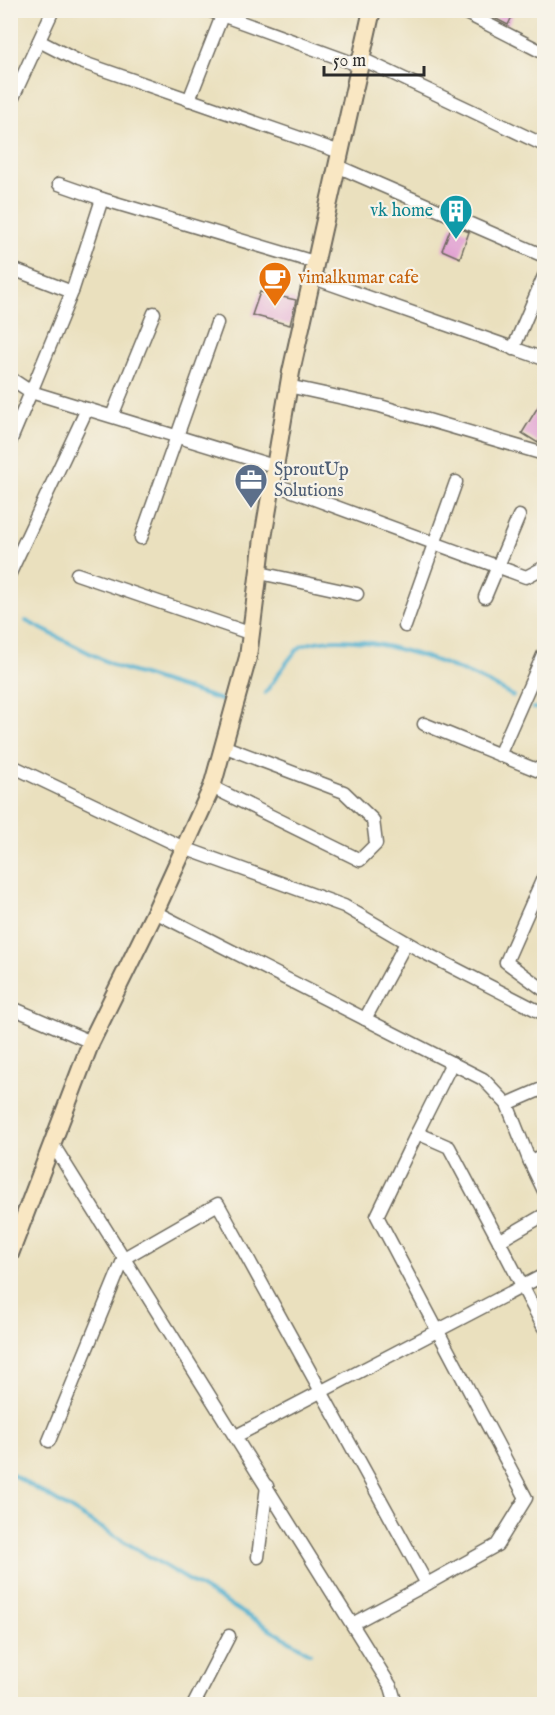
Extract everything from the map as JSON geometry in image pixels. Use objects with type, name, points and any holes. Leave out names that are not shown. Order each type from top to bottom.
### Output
[{"type":"main road","points":[[10,1254],[14,1236],[91,1042],[155,912],[212,787],[224,746],[252,634],[271,483],[288,386],[372,10]]},
{"type":"street","points":[[10,104],[53,10]]},
{"type":"street","points":[[208,10],[361,62],[544,145]]},
{"type":"street","points":[[460,10],[544,55]]},
{"type":"street","points":[[189,100],[222,15]]},
{"type":"street","points":[[39,41],[78,61],[189,100],[339,159],[544,256]]},
{"type":"street","points":[[59,184],[313,269],[513,349],[544,359]]},
{"type":"street","points":[[10,442],[72,292],[102,199]]},
{"type":"street","points":[[10,268],[72,292]]},
{"type":"street","points":[[513,349],[544,276]]},
{"type":"street","points":[[112,416],[154,314]]},
{"type":"street","points":[[141,538],[217,323]]},
{"type":"street","points":[[10,378],[31,392],[274,466]]},
{"type":"street","points":[[288,386],[380,406],[544,454]]},
{"type":"street","points":[[10,573],[87,409]]},
{"type":"street","points":[[405,626],[456,482]]},
{"type":"street","points":[[271,483],[526,577],[541,569],[544,571]]},
{"type":"street","points":[[485,597],[519,516]]},
{"type":"street","points":[[260,573],[357,594]]},
{"type":"street","points":[[77,574],[252,634]]},
{"type":"street","points":[[500,753],[544,653]]},
{"type":"street","points":[[424,724],[500,753],[544,773]]},
{"type":"street","points":[[212,787],[360,860],[376,844],[373,820],[344,792],[224,746]]},
{"type":"street","points":[[10,765],[184,848],[344,906],[406,943],[544,1014]]},
{"type":"street","points":[[544,876],[506,962],[544,990]]},
{"type":"street","points":[[155,912],[483,1079],[507,1104],[544,1191]]},
{"type":"street","points":[[365,1019],[406,943]]},
{"type":"street","points":[[10,1007],[91,1042]]},
{"type":"street","points":[[352,1624],[497,1545],[526,1498],[377,1216],[452,1063]]},
{"type":"street","points":[[507,1104],[544,1088]]},
{"type":"street","points":[[417,1133],[449,1147],[544,1328]]},
{"type":"street","points":[[52,1143],[352,1624],[390,1687],[396,1704]]},
{"type":"street","points":[[530,1162],[544,1154]]},
{"type":"street","points":[[49,1441],[124,1258],[218,1204],[427,1584]]},
{"type":"street","points":[[499,1241],[544,1215]]},
{"type":"street","points":[[236,1436],[544,1275]]},
{"type":"street","points":[[258,1557],[267,1486]]},
{"type":"street","points":[[194,1704],[229,1636]]},
{"type":"building","points":[[479,10],[515,10],[508,25]]},
{"type":"building","name":"vk home","points":[[452,225],[469,232],[460,258],[442,250]]},
{"type":"building","name":"vimalkumar cafe","points":[[260,292],[296,300],[290,325],[252,315]]},
{"type":"building","points":[[544,397],[544,433],[538,443],[522,433]]},
{"type":"waterway","points":[[26,621],[117,667],[224,701]]},
{"type":"waterway","points":[[265,693],[288,660],[302,646],[325,641],[351,641],[410,652],[467,673],[513,696]]},
{"type":"waterway","points":[[533,708],[544,709]]},
{"type":"waterway","points":[[10,1473],[310,1653]]},
{"type":"place","name":"vk home","points":[[456,240]]},
{"type":"place","name":"vimalkumar cafe","points":[[275,307]]},
{"type":"place","name":"SproutUp Solutions","points":[[251,509]]}]
